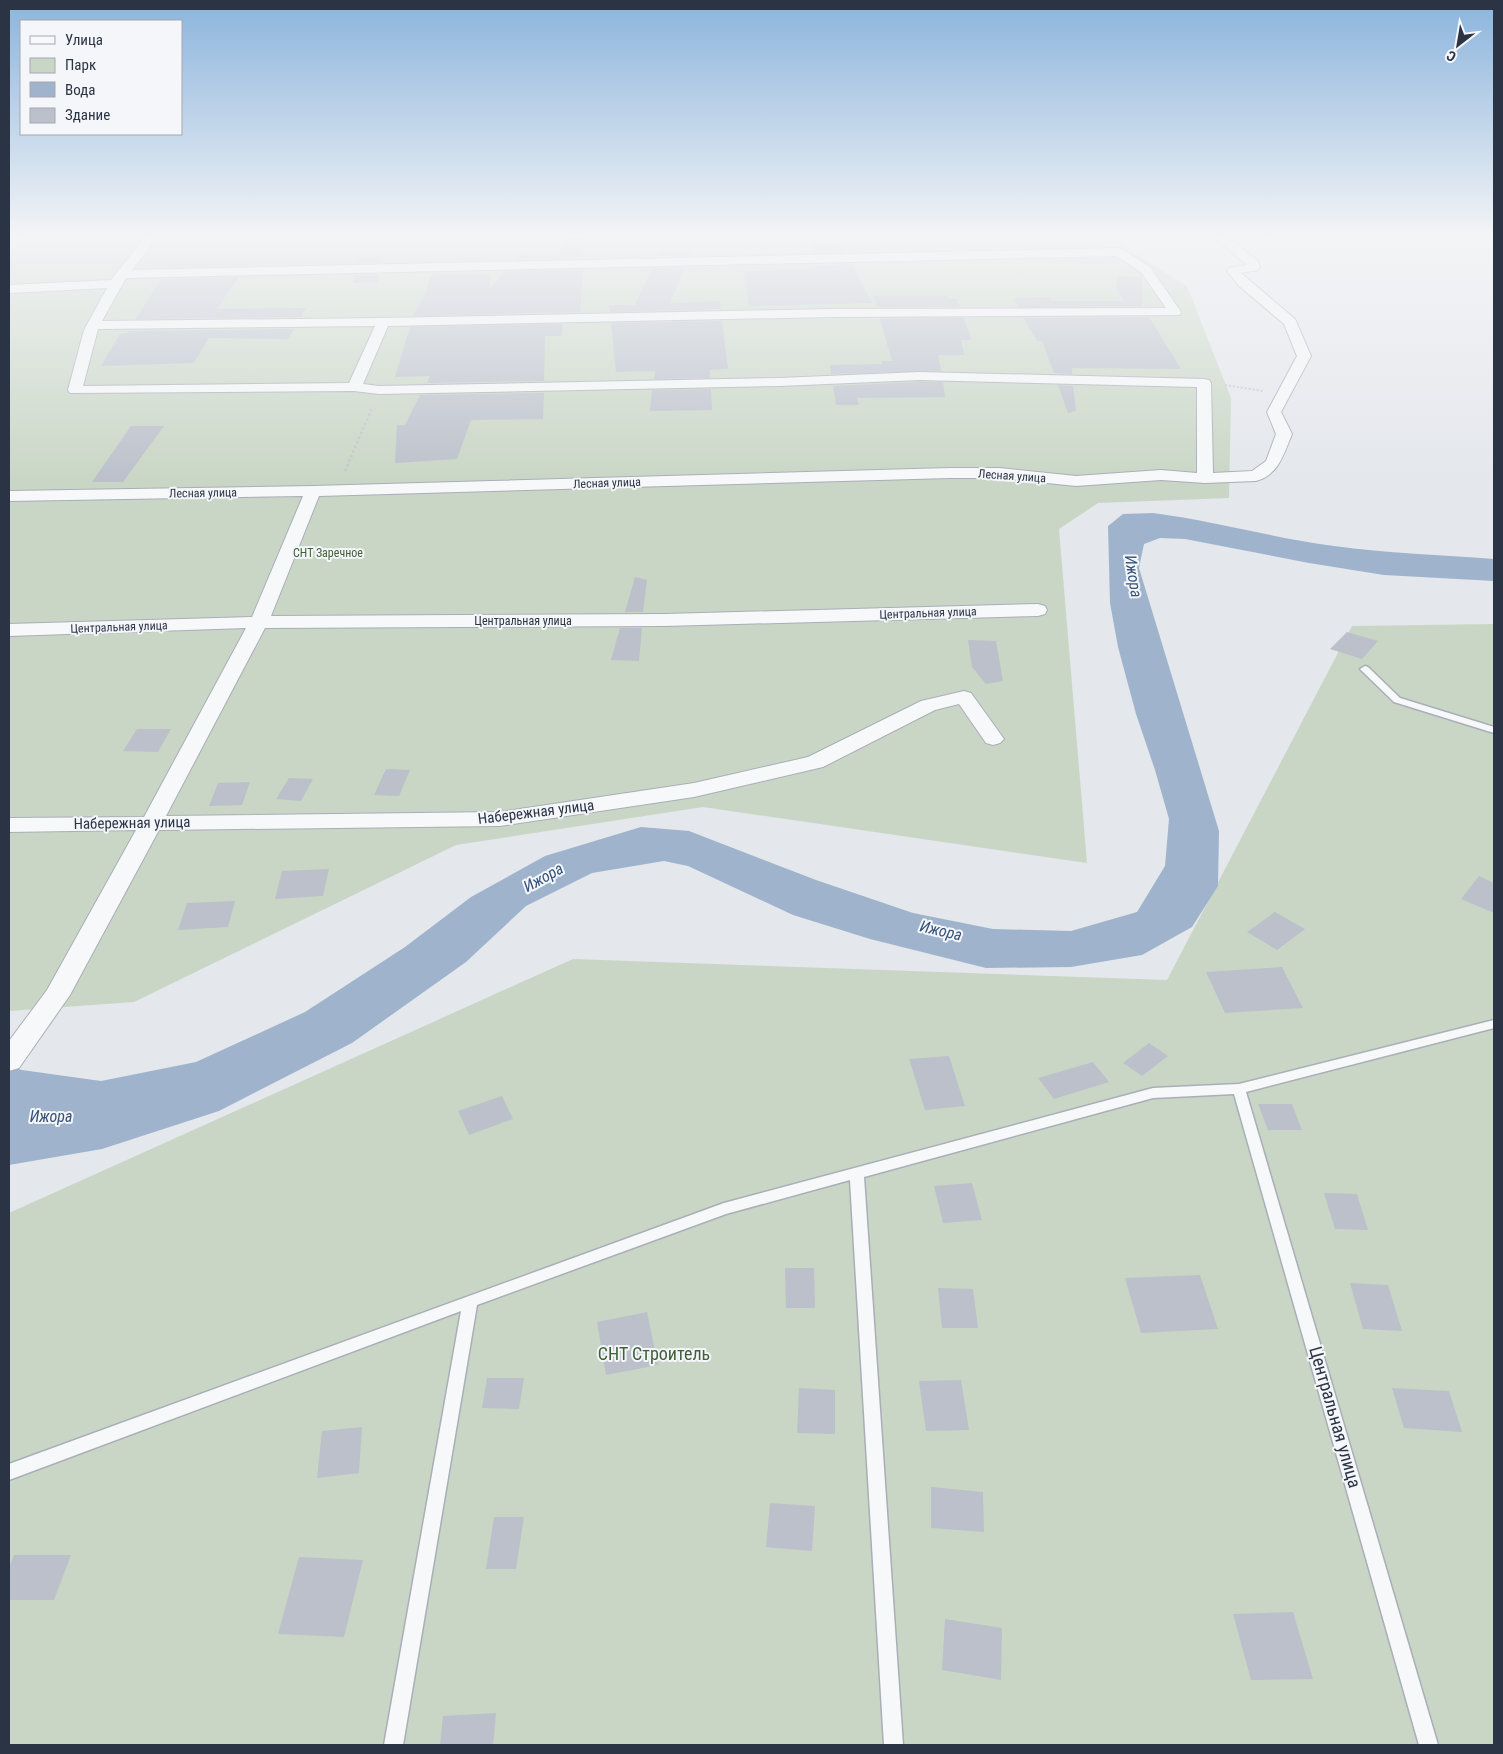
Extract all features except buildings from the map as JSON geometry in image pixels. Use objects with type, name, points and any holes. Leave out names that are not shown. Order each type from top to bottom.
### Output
[{"type":"street","points":[[98,317],[94,325],[75,390],[354,387],[379,390],[780,382],[920,376],[1204,383],[1205,478]]},
{"type":"street","points":[[94,325],[639,317]]},
{"type":"street","name":"Лесная улица","points":[[9,496],[314,491],[950,473],[1000,473],[1076,481],[1161,475],[1205,478],[1256,476],[1274,463],[1284,434],[1274,412],[1282,393],[1304,356],[1290,322],[1284,317]]},
{"type":"street","points":[[354,387],[382,322]]},
{"type":"street","points":[[9,1061],[58,995],[152,822],[259,622],[314,491]]},
{"type":"street","name":"Центральная улица","points":[[9,630],[259,622],[665,620],[1038,610]]},
{"type":"street","name":"Набережная улица","points":[[9,825],[152,822],[500,820],[675,793],[816,762],[928,705],[964,697],[993,739]]},
{"type":"lane","points":[[1366,669],[1397,700],[1494,730]]},
{"type":"lane","points":[[9,1472],[470,1301],[724,1210],[857,1175],[1153,1092],[1239,1089],[1494,1024]]},
{"type":"lane","name":"Центральная улица","points":[[1239,1089],[1429,1745]]},
{"type":"lane","points":[[857,1175],[894,1745]]},
{"type":"lane","points":[[394,1745],[470,1301]]},
{"type":"path","points":[[1204,383],[1282,393]]},
{"type":"path","points":[[314,491],[340,483],[379,390]]},
{"type":"green space","name":"СНТ Заречное","points":[[9,317],[1199,317],[1231,398],[1229,498],[1098,503],[1059,529],[1087,863],[703,807],[456,845],[134,1002],[9,1011]]},
{"type":"green space","name":"СНТ Строитель","points":[[1494,624],[1494,1745],[9,1745],[9,1213],[573,959],[1167,980],[1352,626]]},
{"type":"water","name":"Ижора","points":[[1153,513],[1334,546],[1494,559],[1494,581],[1384,575],[1309,563],[1185,539],[1160,538],[1144,544],[1139,568],[1219,831],[1218,886],[1192,927],[1142,955],[1071,967],[986,968],[870,939],[793,915],[688,866],[664,861],[592,873],[526,906],[466,962],[352,1043],[219,1111],[102,1149],[9,1165],[9,1066],[22,1070],[101,1081],[196,1062],[305,1012],[405,947],[471,897],[545,856],[641,827],[689,831],[816,880],[913,913],[993,929],[1071,931],[1137,912],[1165,866],[1169,819],[1136,714],[1118,647],[1110,603],[1108,526],[1123,514]]}]
